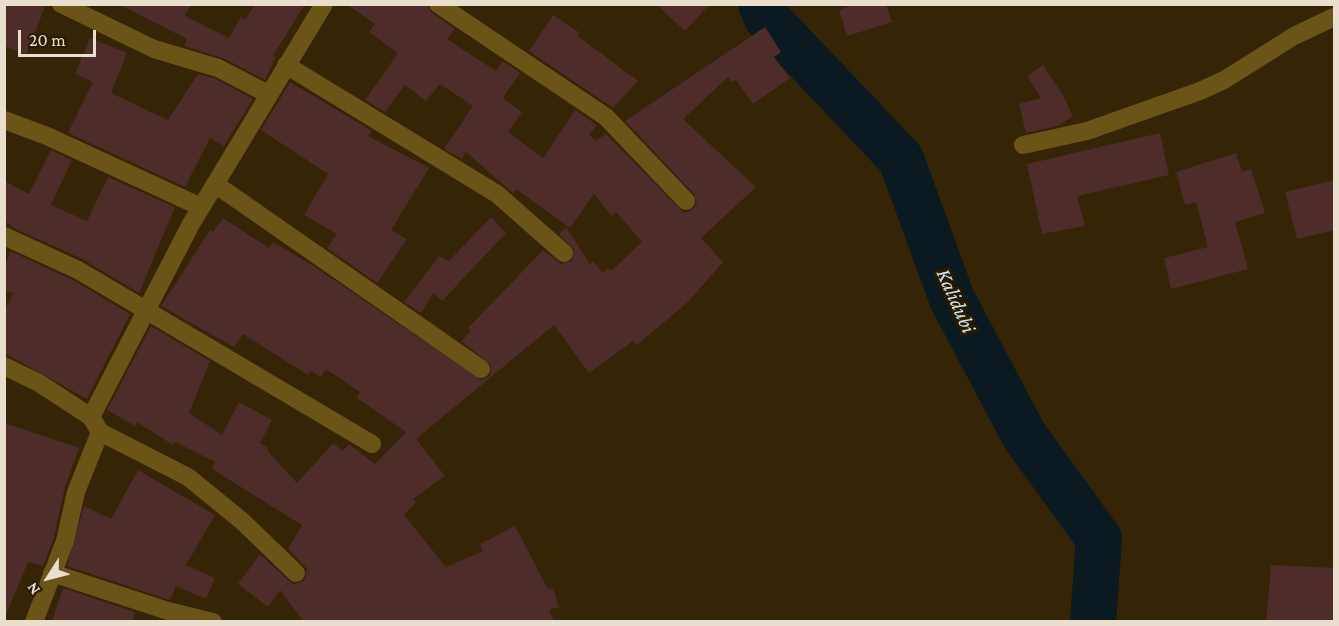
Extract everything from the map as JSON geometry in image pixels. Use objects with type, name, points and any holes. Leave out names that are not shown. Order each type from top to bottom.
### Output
[{"type":"street","points":[[61,4],[154,49],[218,68],[268,94]]},
{"type":"street","points":[[34,621],[65,541],[95,425],[146,309],[201,207],[324,4]]},
{"type":"street","points":[[438,4],[606,117],[686,201]]},
{"type":"street","points":[[1023,145],[1087,131],[1200,92],[1224,80],[1294,36],[1335,17]]},
{"type":"street","points":[[286,65],[497,194],[564,253]]},
{"type":"street","points":[[4,120],[47,136],[201,207]]},
{"type":"street","points":[[215,184],[481,369]]},
{"type":"street","points":[[4,236],[78,270],[372,444]]},
{"type":"street","points":[[4,366],[39,383],[95,425],[188,477],[242,521],[296,573]]},
{"type":"street","points":[[52,573],[168,611],[213,621]]},
{"type":"building","points":[[4,4],[46,4],[26,55],[4,46]]},
{"type":"building","points":[[118,4],[191,4],[185,16],[229,38],[241,17],[245,20],[255,4],[305,4],[273,56],[276,57],[265,80],[223,58],[184,46],[187,39]]},
{"type":"building","points":[[346,4],[426,4],[432,13],[455,29],[447,39],[496,71],[503,61],[520,73],[503,98],[522,112],[508,132],[543,158],[575,110],[597,125],[589,134],[595,141],[606,134],[683,212],[689,212],[697,205],[694,194],[625,121],[765,27],[781,52],[774,57],[790,78],[753,104],[736,80],[732,82],[728,77],[683,119],[756,187],[701,238],[723,262],[688,302],[637,345],[633,341],[589,373],[554,325],[416,439],[445,476],[413,499],[416,502],[404,515],[446,567],[483,551],[480,544],[515,526],[548,589],[553,588],[559,607],[549,610],[554,621],[303,621],[280,590],[268,607],[238,584],[260,554],[289,581],[294,584],[304,581],[307,569],[288,549],[302,525],[212,469],[215,462],[175,442],[173,445],[137,422],[135,426],[107,410],[151,326],[210,361],[189,413],[222,435],[239,402],[272,420],[260,443],[268,448],[267,450],[297,483],[333,443],[342,451],[349,444],[375,464],[406,432],[357,398],[360,392],[326,369],[321,377],[310,371],[308,375],[243,334],[234,347],[161,306],[210,230],[213,232],[223,218],[269,248],[273,242],[315,267],[481,380],[490,376],[491,365],[461,341],[471,331],[468,328],[543,250],[561,264],[572,261],[574,249],[559,234],[566,227],[590,264],[593,261],[603,273],[608,268],[611,271],[642,242],[616,212],[612,216],[594,194],[570,228],[516,189],[513,193],[466,152],[462,159],[444,149],[473,106],[440,84],[426,101],[405,85],[385,112],[365,100],[398,53],[369,32],[375,24]]},
{"type":"building","points":[[656,4],[710,4],[685,31]]},
{"type":"building","points":[[855,4],[886,4],[892,22],[847,36],[839,10]]},
{"type":"building","points":[[553,15],[580,33],[578,36],[638,81],[613,108],[529,51]]},
{"type":"building","points":[[90,38],[127,53],[111,93],[168,120],[198,74],[214,78],[253,99],[224,146],[210,138],[185,187],[68,133],[93,82],[75,74]]},
{"type":"building","points":[[1043,65],[1064,97],[1073,117],[1057,126],[1026,133],[1019,104],[1041,98],[1027,76]]},
{"type":"building","points":[[290,82],[372,131],[368,136],[429,168],[391,230],[407,239],[377,283],[327,248],[337,234],[304,215],[328,174],[261,130]]},
{"type":"building","points":[[1160,133],[1169,175],[1077,196],[1085,226],[1042,234],[1027,164]]},
{"type":"building","points":[[51,150],[72,160],[51,205],[87,221],[108,177],[175,207],[139,293],[84,260],[16,229],[4,221],[4,181],[29,194]]},
{"type":"building","points":[[1236,153],[1242,172],[1251,169],[1265,213],[1235,222],[1248,269],[1171,289],[1164,258],[1208,247],[1196,202],[1185,205],[1176,172]]},
{"type":"building","points":[[1335,180],[1335,230],[1297,239],[1285,192]]},
{"type":"building","points":[[491,217],[506,233],[442,301],[433,293],[421,313],[404,302],[439,256],[449,261]]},
{"type":"building","points":[[10,251],[73,280],[130,314],[87,399],[4,353],[4,312],[13,293],[4,291],[4,270]]},
{"type":"building","points":[[4,423],[79,448],[65,487],[54,538],[43,566],[28,562],[5,617]]},
{"type":"building","points":[[138,470],[215,515],[186,565],[215,578],[206,599],[176,586],[170,600],[67,566],[84,506],[111,519]]},
{"type":"building","points":[[1271,565],[1335,568],[1335,621],[1266,621]]},
{"type":"building","points":[[63,588],[135,612],[132,621],[52,621]]},
{"type":"waterway","name":"Kalidubi","points":[[761,4],[767,18],[901,159],[952,299],[1024,435],[1099,539],[1093,622]]}]
